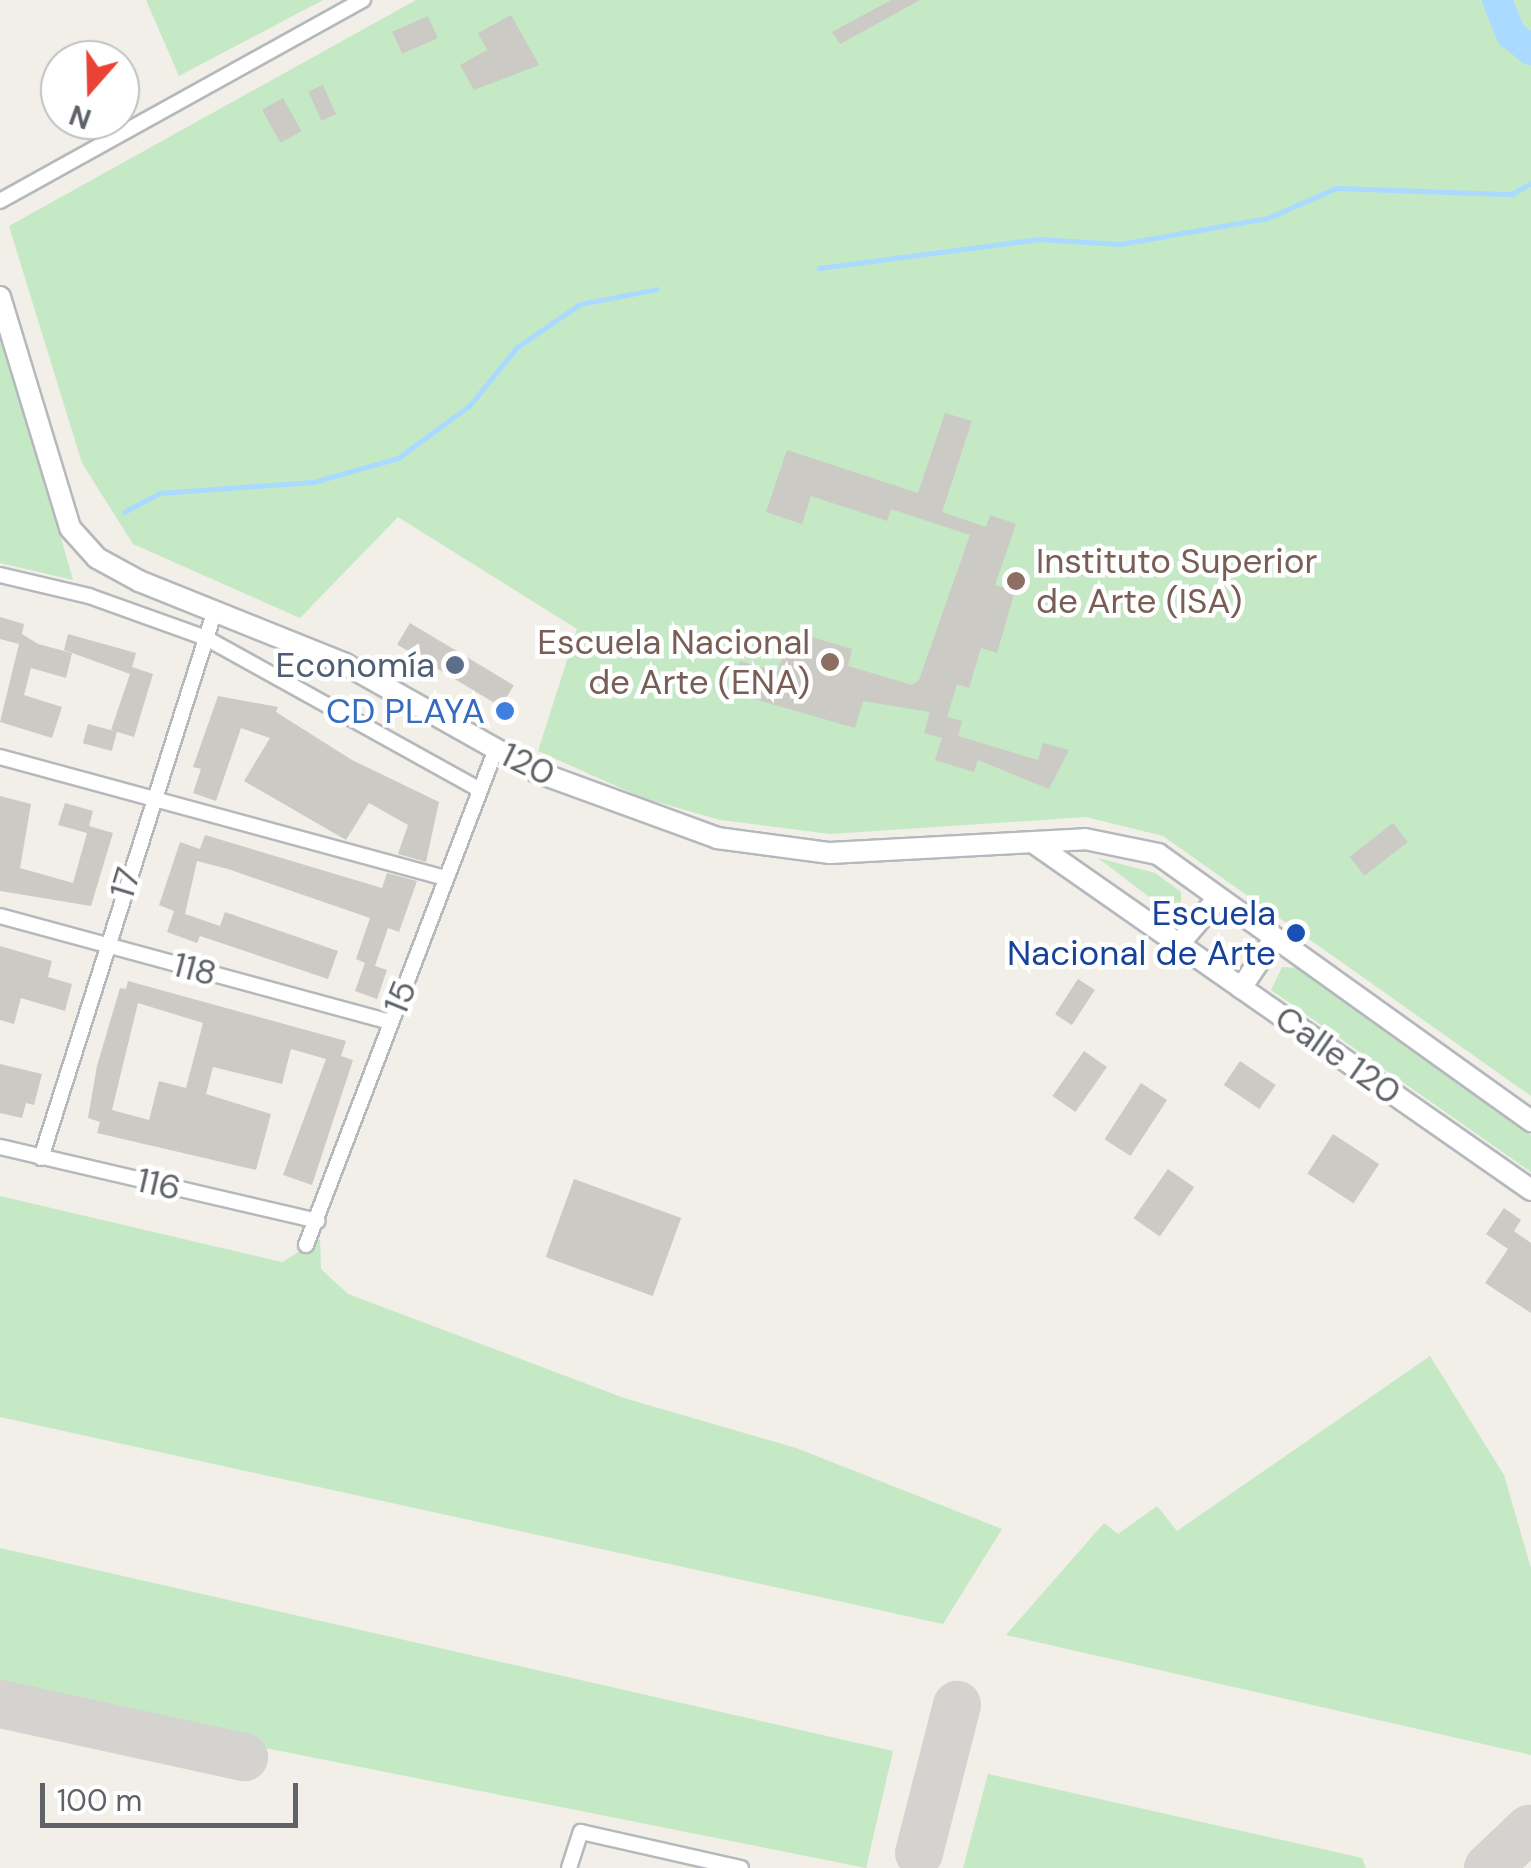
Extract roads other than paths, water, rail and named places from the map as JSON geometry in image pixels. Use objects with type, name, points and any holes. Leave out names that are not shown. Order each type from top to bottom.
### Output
[{"type":"main road","name":"120","points":[[0,296],[70,528],[97,558],[346,664],[537,772],[717,838],[830,853],[1034,843]]},
{"type":"main road","name":"Calle 120","points":[[1034,843],[1085,838],[1158,854],[1531,1121]]},
{"type":"main road","name":"Calle 120","points":[[1034,843],[1531,1190]]},
{"type":"main road","points":[[1179,944],[1218,898]]},
{"type":"main road","points":[[1241,988],[1274,939]]},
{"type":"street","points":[[0,201],[364,0]]},
{"type":"street","name":"120","points":[[0,575],[90,596],[206,638],[480,790]]},
{"type":"street","name":"17","points":[[41,1158],[152,797],[215,610]]},
{"type":"street","name":"15","points":[[306,1245],[496,749]]},
{"type":"street","points":[[0,757],[446,878]]},
{"type":"street","name":"118","points":[[0,916],[390,1022]]},
{"type":"street","name":"116","points":[[0,1148],[318,1221]]},
{"type":"street","points":[[570,1868],[581,1832],[741,1868]]},
{"type":"waterway","points":[[1497,0],[1511,34],[1531,50]]},
{"type":"waterway","points":[[819,268],[1038,239],[1120,244],[1268,218],[1336,188],[1512,194],[1531,183]]},
{"type":"waterway","points":[[124,512],[159,493],[313,482],[398,458],[470,405],[517,347],[580,304],[657,289]]},
{"type":"place","name":"Instituto Superior de Arte (ISA)","points":[[1016,581]]},
{"type":"place","name":"Escuela Nacional de Arte (ENA)","points":[[830,662]]},
{"type":"place","name":"Economía","points":[[455,665]]},
{"type":"place","name":"CD PLAYA","points":[[505,711]]},
{"type":"place","name":"Escuela Nacional de Arte","points":[[1296,933]]}]
